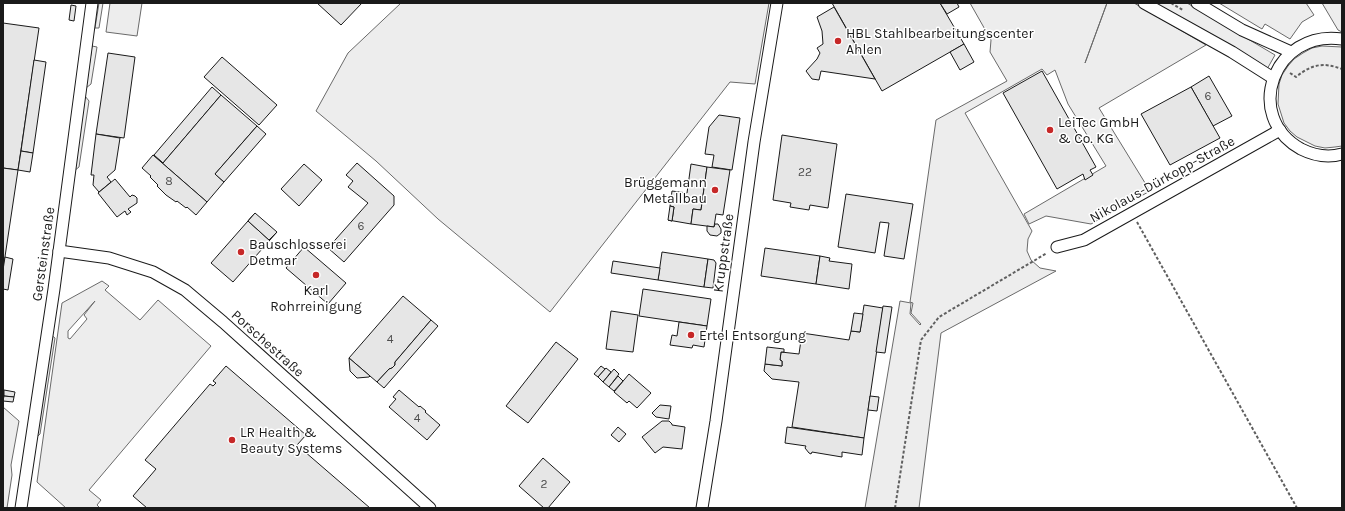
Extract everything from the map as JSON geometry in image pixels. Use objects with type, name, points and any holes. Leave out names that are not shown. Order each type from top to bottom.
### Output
[{"type":"street","name":"Gersteinstraße","points":[[21,508],[59,251],[92,3]]},
{"type":"street","name":"Kruppstraße","points":[[702,508],[716,421],[754,142],[777,3]]},
{"type":"street","points":[[1144,3],[1232,52],[1273,78]]},
{"type":"street","points":[[1197,3],[1242,30],[1291,52]]},
{"type":"street","points":[[1342,39],[1319,39],[1300,46],[1291,52],[1279,66],[1273,78],[1270,89],[1271,110],[1280,130],[1287,139],[1296,146],[1316,155],[1327,156],[1342,154]]},
{"type":"street","name":"Nikolaus-Dürkopp-Straße","points":[[1057,247],[1084,240],[1133,214],[1280,130]]},
{"type":"street","name":"Porschestraße","points":[[59,251],[109,258],[153,272],[185,290],[223,322],[430,508]]},
{"type":"path","points":[[1133,214],[1298,508]]},
{"type":"path","points":[[895,508],[921,340],[939,317],[1057,247]]},
{"type":"shaded area","points":[[99,3],[103,3],[99,28],[95,28]]},
{"type":"shaded area","points":[[110,3],[142,3],[137,36],[106,32]]},
{"type":"shaded area","points":[[401,3],[769,3],[755,84],[730,82],[550,312],[438,219],[376,161],[316,111],[348,53]]},
{"type":"shaded area","points":[[970,3],[1134,3],[1206,45],[1099,108],[1150,191],[1091,224],[1046,216],[1029,224],[1024,214],[1106,166],[1068,104],[1055,70],[1047,75],[1042,69],[965,113],[1032,231],[1028,239],[1027,251],[1031,260],[1040,268],[1056,271],[941,333],[919,508],[865,508],[900,301],[911,303],[910,314],[920,325],[921,324],[911,313],[913,303],[910,302],[936,120],[1007,81],[990,52],[991,40]]},
{"type":"shaded area","points":[[1153,3],[1187,3],[1275,55],[1266,71]]},
{"type":"shaded area","points":[[1219,3],[1306,3],[1314,15],[1302,22],[1290,39],[1265,24],[1262,29]]},
{"type":"shaded area","points":[[1322,3],[1342,3],[1342,32],[1338,30]]},
{"type":"shaded area","points":[[92,46],[97,47],[91,84],[86,88]]},
{"type":"shaded area","points":[[1322,46],[1342,47],[1342,146],[1325,148],[1315,146],[1297,137],[1290,131],[1284,123],[1278,104],[1279,84],[1282,75],[1288,66],[1294,59],[1303,53],[1312,48]]},
{"type":"shaded area","points":[[85,96],[89,101],[79,167],[74,171]]},
{"type":"shaded area","points":[[102,281],[109,286],[105,290],[140,320],[158,300],[211,346],[89,490],[101,500],[97,505],[100,508],[66,508],[37,482],[62,303]],"holes":[[[95,301],[84,315],[87,319],[70,339],[68,338],[68,331]]]},
{"type":"shaded area","points":[[50,334],[55,338],[40,434],[35,439]]},
{"type":"shaded area","points":[[3,407],[19,421],[11,465],[12,475],[7,508],[3,508]]},
{"type":"building","points":[[317,3],[362,3],[341,25]]},
{"type":"building","points":[[832,3],[940,3],[964,44],[882,91]]},
{"type":"building","points":[[940,3],[957,3],[959,7],[947,14]]},
{"type":"building","points":[[71,5],[76,6],[74,21],[69,20]]},
{"type":"building","name":"HBL Stahlbearbeitungscenter Ahlen","points":[[834,7],[875,79],[821,71],[819,80],[812,79],[806,71],[817,59],[820,53],[817,48],[823,44],[822,31],[817,17]]},
{"type":"building","points":[[3,23],[39,28],[18,170],[3,168]]},
{"type":"building","points":[[964,44],[974,62],[960,70],[950,52]]},
{"type":"building","points":[[108,53],[135,57],[124,138],[96,134]]},
{"type":"building","points":[[222,57],[277,105],[259,125],[204,77]]},
{"type":"building","points":[[34,60],[46,62],[33,153],[21,151]]},
{"type":"building","name":"LeiTec GmbH & Co. KG","points":[[1042,71],[1096,167],[1090,170],[1093,175],[1085,180],[1083,174],[1057,189],[1003,93]]},
{"type":"building","points":[[1209,76],[1232,116],[1213,126],[1191,87]]},
{"type":"building","points":[[212,87],[221,95],[163,163],[154,155]]},
{"type":"building","points":[[1191,87],[1220,138],[1170,165],[1141,114]]},
{"type":"building","points":[[221,95],[257,126],[215,174],[224,182],[207,202],[153,155],[163,163]]},
{"type":"building","points":[[719,115],[740,118],[732,170],[712,167],[714,155],[705,154],[709,127]]},
{"type":"building","points":[[257,126],[266,134],[224,182],[215,174]]},
{"type":"building","points":[[96,134],[120,138],[115,170],[107,177],[111,182],[99,192],[93,185],[94,175],[91,175]]},
{"type":"building","points":[[782,135],[837,144],[828,208],[810,205],[809,210],[790,207],[791,203],[773,200]]},
{"type":"building","points":[[21,151],[33,153],[30,172],[18,170]]},
{"type":"building","points":[[153,155],[207,202],[196,215],[187,207],[186,208],[166,195],[157,186],[158,185],[150,177],[151,176],[142,168]]},
{"type":"building","points":[[357,163],[394,196],[394,205],[344,262],[328,248],[368,203],[348,187],[353,181],[346,175]]},
{"type":"building","points":[[304,164],[322,180],[299,206],[281,189]]},
{"type":"building","points":[[691,164],[707,167],[701,210],[693,209],[691,224],[672,221],[674,207],[670,206],[672,191],[687,193]]},
{"type":"building","name":"Brüggemann Metallbau","points":[[707,167],[730,170],[723,215],[716,214],[714,227],[691,224],[693,209],[701,210]]},
{"type":"building","points":[[3,168],[18,170],[3,270]]},
{"type":"building","points":[[115,179],[130,197],[132,195],[137,198],[137,203],[128,209],[131,212],[127,215],[125,211],[117,217],[98,193]]},
{"type":"building","points":[[846,194],[913,204],[904,259],[884,256],[889,223],[880,222],[875,253],[838,247]]},
{"type":"building","points":[[670,206],[674,207],[672,221],[668,220]]},
{"type":"building","name":"Bauschlosserei Detmar","points":[[255,213],[248,221],[269,240],[277,232],[233,282],[211,263]]},
{"type":"building","points":[[255,213],[277,232],[269,240],[248,221]]},
{"type":"building","points":[[715,224],[718,224],[721,229],[721,233],[717,236],[710,235],[707,231],[707,226],[714,227]]},
{"type":"building","name":"Karl Rohrreinigung","points":[[304,247],[346,283],[328,304],[286,268]]},
{"type":"building","points":[[765,248],[820,256],[816,284],[761,276]]},
{"type":"building","points":[[662,252],[708,259],[704,287],[658,280]]},
{"type":"building","points":[[820,256],[830,258],[829,261],[852,264],[849,289],[816,284]]},
{"type":"building","points":[[5,257],[13,259],[8,290],[3,289]]},
{"type":"building","points":[[708,259],[714,260],[716,263],[713,288],[704,287]]},
{"type":"building","points":[[613,261],[660,268],[658,280],[611,273]]},
{"type":"building","points":[[643,289],[711,299],[707,326],[639,316]]},
{"type":"building","points":[[403,296],[431,320],[395,362],[395,365],[389,369],[377,382],[349,358]]},
{"type":"building","points":[[864,305],[883,308],[864,438],[792,427],[799,382],[772,379],[764,371],[765,364],[782,366],[782,361],[780,360],[781,352],[799,354],[802,333],[849,340],[851,331],[860,332]]},
{"type":"building","points":[[883,306],[892,307],[885,353],[876,352]]},
{"type":"building","points":[[611,311],[638,315],[633,352],[606,349]]},
{"type":"building","points":[[854,313],[863,314],[860,332],[851,331]]},
{"type":"building","points":[[431,320],[438,326],[384,388],[377,382],[389,369],[395,365],[395,362]]},
{"type":"building","name":"Ertel Entsorgung","points":[[679,322],[707,326],[704,347],[693,345],[692,348],[670,345],[672,335],[677,336]]},
{"type":"building","points":[[556,342],[578,359],[528,423],[506,406]]},
{"type":"building","points":[[767,347],[784,349],[784,352],[781,352],[780,360],[782,361],[782,366],[765,364]]},
{"type":"building","points":[[349,358],[370,376],[357,378],[350,371]]},
{"type":"building","name":"LR Health & Beauty Systems","points":[[226,366],[306,435],[297,445],[370,508],[147,508],[133,496],[156,469],[145,460],[210,384],[213,386],[216,383],[213,381]]},
{"type":"building","points":[[601,366],[605,369],[598,377],[594,374]]},
{"type":"building","points":[[606,368],[611,372],[603,382],[598,377]]},
{"type":"building","points":[[614,369],[619,374],[609,387],[603,382]]},
{"type":"building","points":[[629,374],[651,393],[637,408],[629,401],[627,403],[614,392]]},
{"type":"building","points":[[618,376],[623,381],[614,391],[609,387]]},
{"type":"building","points":[[4,390],[15,392],[14,397],[4,396]]},
{"type":"building","points":[[399,390],[426,411],[425,412],[440,425],[427,440],[389,407],[396,399],[393,397]]},
{"type":"building","points":[[4,396],[14,397],[13,402],[3,401]]},
{"type":"building","points":[[870,396],[879,397],[877,411],[868,410]]},
{"type":"building","points":[[660,405],[671,406],[669,419],[656,417],[652,413]]},
{"type":"building","points":[[662,421],[669,421],[672,425],[685,427],[682,449],[663,447],[655,453],[642,437]]},
{"type":"building","points":[[618,427],[626,434],[619,442],[611,435]]},
{"type":"building","points":[[787,427],[864,438],[862,455],[842,452],[842,457],[812,452],[811,454],[805,448],[806,446],[785,443]]},
{"type":"building","points":[[543,458],[570,482],[548,508],[544,508],[519,486]]},
{"type":"place","name":"HBL Stahlbearbeitungscenter Ahlen","points":[[838,41]]},
{"type":"place","name":"LeiTec GmbH & Co. KG","points":[[1050,130]]},
{"type":"place","name":"Brüggemann Metallbau","points":[[715,190]]},
{"type":"place","name":"Bauschlosserei Detmar","points":[[241,252]]},
{"type":"place","name":"Karl Rohrreinigung","points":[[316,275]]},
{"type":"place","name":"Ertel Entsorgung","points":[[691,335]]},
{"type":"place","name":"LR Health & Beauty Systems","points":[[232,440]]}]
